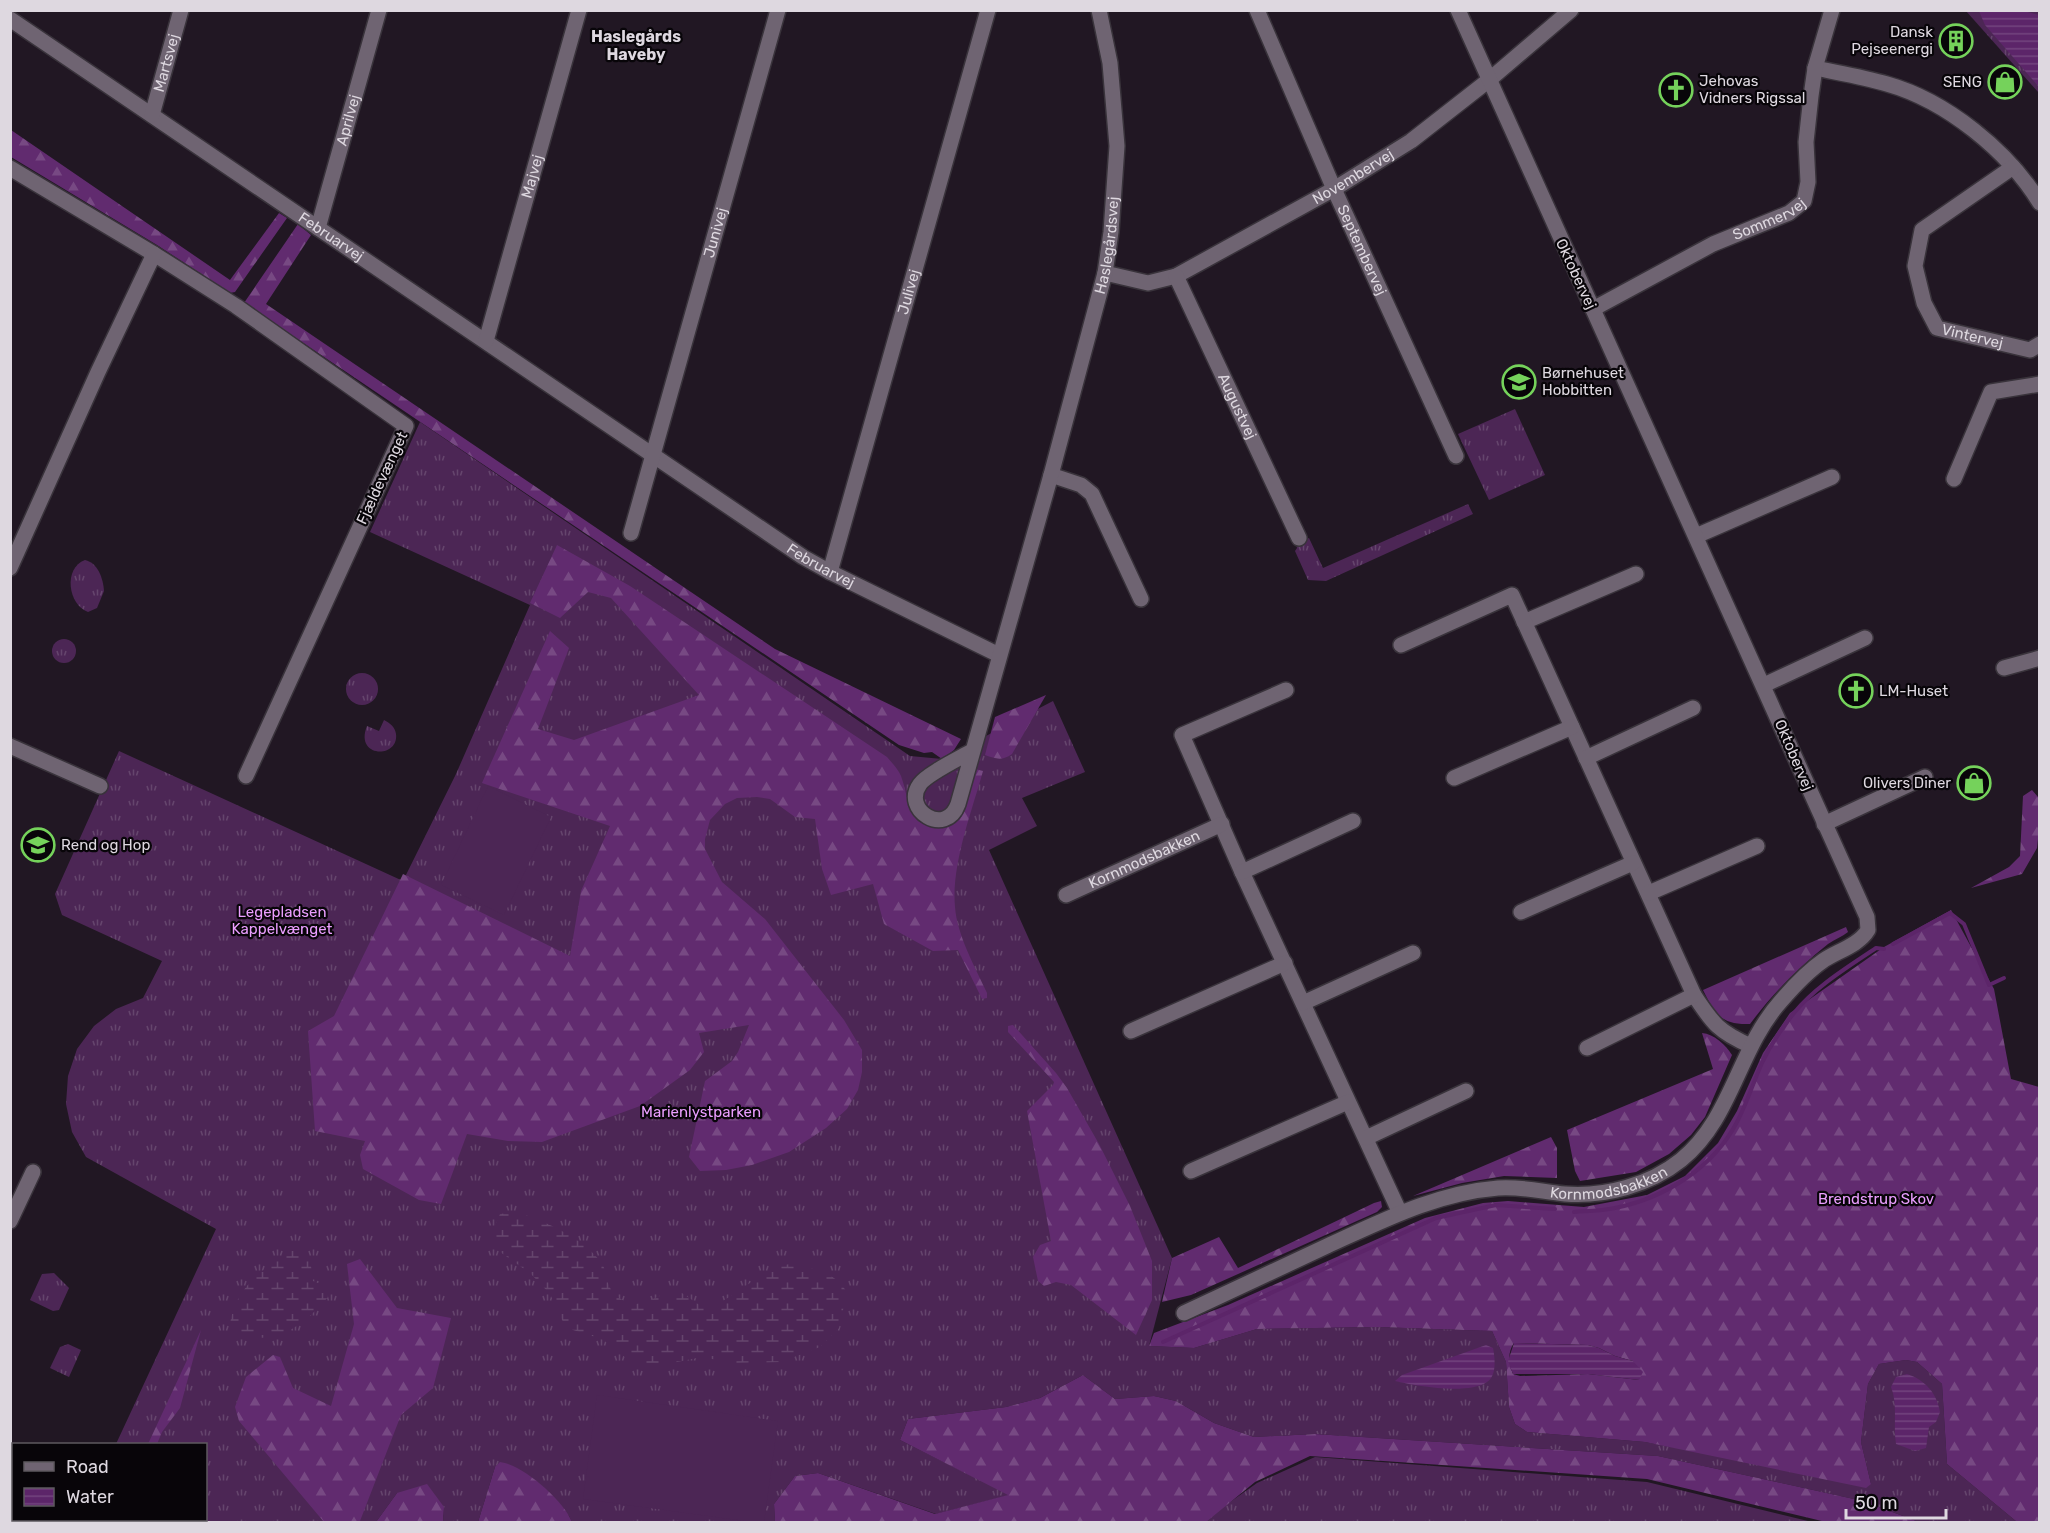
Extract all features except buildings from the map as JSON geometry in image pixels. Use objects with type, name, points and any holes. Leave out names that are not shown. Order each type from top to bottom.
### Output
[{"type":"street","name":"Martsvej","points":[[152,115],[181,10]]},
{"type":"street","name":"Aprilvej","points":[[318,228],[379,10]]},
{"type":"street","name":"Majvej","points":[[486,341],[579,10]]},
{"type":"street","name":"Junivej","points":[[654,455],[778,10]]},
{"type":"street","name":"Julivej","points":[[830,572],[988,10]]},
{"type":"street","name":"Haslegårdsvej","points":[[972,751],[920,784],[916,794],[917,803],[925,816],[938,820],[955,810],[972,751],[999,656],[1051,475],[1106,273],[1117,146],[1110,63],[1099,10]]},
{"type":"street","name":"Septembervej","points":[[1257,10],[1334,189],[1456,456]]},
{"type":"street","name":"Oktobervej","points":[[1458,10],[1867,917]]},
{"type":"street","name":"Novembervej","points":[[1106,273],[1148,283],[1176,276],[1334,189],[1410,141],[1489,80],[1571,10]]},
{"type":"street","name":"Sommervej","points":[[1593,309],[1713,244],[1789,213],[1804,201],[1808,182],[1807,120],[1815,68],[1832,10]]},
{"type":"street","name":"Februarvej","points":[[10,19],[803,557],[999,656]]},
{"type":"street","points":[[1815,68],[1888,84],[1913,94],[1958,120],[1980,136],[2013,167],[2040,203]]},
{"type":"street","name":"Vintervej","points":[[2013,167],[1922,230],[1915,266],[1924,303],[1937,328],[2030,350],[2040,344]]},
{"type":"street","name":"Fjældevænget","points":[[10,168],[236,306],[406,426],[246,776]]},
{"type":"street","points":[[10,568],[154,254]]},
{"type":"street","name":"Augustvej","points":[[1176,276],[1299,538]]},
{"type":"street","points":[[1954,479],[1991,392],[2040,384]]},
{"type":"street","points":[[631,533],[654,455]]},
{"type":"street","points":[[1051,475],[1081,485],[1092,494],[1141,598]]},
{"type":"street","points":[[1696,536],[1832,477]]},
{"type":"street","points":[[1524,622],[1636,574]]},
{"type":"street","points":[[1401,645],[1512,595],[1694,995],[1711,1022],[1727,1036],[1751,1046]]},
{"type":"street","points":[[1764,685],[1865,638]]},
{"type":"street","points":[[2004,668],[2040,658]]},
{"type":"street","points":[[1286,690],[1182,735],[1242,872],[1400,1213]]},
{"type":"street","points":[[1586,758],[1693,708]]},
{"type":"street","points":[[1454,778],[1572,727]]},
{"type":"street","points":[[10,746],[100,786]]},
{"type":"street","points":[[1824,824],[1925,777]]},
{"type":"street","points":[[1242,872],[1353,821]]},
{"type":"street","name":"Kornmodsbakken","points":[[1066,895],[1222,824]]},
{"type":"street","points":[[1649,893],[1757,846]]},
{"type":"street","points":[[1521,912],[1633,863]]},
{"type":"street","name":"Kornmodsbakken","points":[[1184,1313],[1400,1213],[1453,1195],[1479,1190],[1524,1188],[1566,1194],[1587,1194],[1629,1187],[1649,1179],[1680,1161],[1707,1134],[1725,1104],[1751,1046],[1780,1002],[1822,961],[1864,935],[1868,930],[1867,917]]},
{"type":"street","points":[[1303,1003],[1413,953]]},
{"type":"street","points":[[1131,1031],[1285,963]]},
{"type":"street","points":[[1587,1048],[1694,995]]},
{"type":"street","points":[[1366,1138],[1466,1092]]},
{"type":"street","points":[[1191,1171],[1348,1102]]},
{"type":"street","points":[[10,1221],[33,1172]]},
{"type":"green space","points":[[1966,11],[2039,11],[2039,93]]},
{"type":"green space","points":[[11,130],[230,280],[279,213],[287,218],[235,292],[230,293],[157,245],[11,157]]},
{"type":"green space","points":[[298,224],[311,235],[266,304],[775,649],[961,739],[954,750],[942,759],[932,752],[924,753],[899,745],[244,303]]},
{"type":"green space","points":[[1515,409],[1545,475],[1489,500],[1458,434]]},
{"type":"green space","name":"Marienlystparken","points":[[420,422],[910,756],[942,759],[1053,701],[1085,772],[1022,798],[1037,826],[989,850],[1172,1258],[1149,1346],[1194,1348],[1257,1329],[1377,1327],[1492,1331],[1506,1362],[1509,1407],[1515,1424],[1527,1432],[1645,1442],[1871,1484],[1861,1442],[1868,1384],[1879,1364],[1906,1360],[1917,1362],[1942,1384],[1947,1464],[2017,1522],[1919,1522],[1863,1501],[1658,1456],[1315,1434],[1254,1437],[1214,1423],[1176,1401],[1154,1396],[1115,1399],[1083,1375],[1040,1398],[1006,1407],[908,1419],[900,1440],[1010,1495],[936,1514],[818,1473],[795,1476],[774,1504],[775,1522],[572,1522],[569,1516],[495,1467],[478,1522],[443,1522],[444,1507],[397,1493],[376,1522],[109,1522],[207,1521],[207,1443],[116,1443],[216,1229],[86,1157],[72,1132],[66,1104],[68,1076],[77,1049],[94,1026],[116,1009],[143,998],[162,961],[62,915],[55,894],[119,751],[403,881],[456,774],[530,605],[370,532]]},
{"type":"green space","points":[[1468,504],[1473,514],[1326,581],[1308,580],[1295,551],[1296,543],[1309,538],[1323,568]]},
{"type":"green space","points":[[557,545],[630,586],[887,757],[901,776],[914,816],[923,824],[945,827],[953,823],[964,808],[975,769],[983,771],[959,856],[955,907],[959,929],[987,993],[987,998],[982,999],[958,950],[933,951],[884,924],[873,884],[831,895],[822,869],[815,819],[795,817],[770,799],[737,798],[725,804],[710,820],[705,849],[722,882],[765,919],[844,1020],[862,1050],[862,1072],[858,1090],[847,1109],[826,1128],[789,1152],[752,1165],[726,1170],[700,1171],[689,1157],[705,1081],[732,1061],[749,1025],[699,1033],[704,1052],[690,1070],[640,1106],[542,1142],[508,1141],[467,1134],[441,1204],[419,1200],[363,1169],[360,1155],[365,1141],[315,1131],[308,1031],[334,1016],[403,874],[570,956],[581,891],[610,826],[482,783],[550,631],[569,648],[538,729],[574,740],[699,695],[611,598],[588,592],[560,618],[530,603]]},
{"type":"green space","points":[[85,560],[93,564],[99,572],[104,591],[97,608],[88,612],[76,602],[71,586],[73,571]]},
{"type":"green space","points":[[64,639],[73,642],[76,651],[73,660],[64,663],[55,660],[52,651],[55,642]]},
{"type":"green space","points":[[362,673],[373,678],[378,689],[373,700],[362,705],[351,700],[346,689],[351,678]]},
{"type":"green space","points":[[1046,695],[1012,754],[999,759],[985,755],[995,717]]},
{"type":"green space","points":[[384,720],[395,729],[395,742],[385,751],[371,749],[366,744],[367,726],[379,731]]},
{"type":"green space","points":[[488,786],[551,817],[504,915],[441,885]]},
{"type":"green space","points":[[2032,790],[2039,802],[2037,848],[2022,874],[1971,888],[2009,867],[2020,856],[2023,796]]},
{"type":"green space","name":"Brendstrup Skov","points":[[1951,910],[1994,989],[2011,1079],[2039,1087],[2039,1522],[2017,1522],[1947,1464],[1942,1384],[1917,1362],[1906,1360],[1879,1364],[1868,1384],[1861,1442],[1871,1484],[1866,1488],[1645,1442],[1527,1432],[1515,1424],[1509,1407],[1506,1362],[1492,1331],[1377,1327],[1257,1329],[1194,1348],[1149,1346],[1154,1333],[1228,1305],[1425,1218],[1483,1203],[1508,1201],[1584,1207],[1647,1195],[1685,1176],[1718,1143],[1737,1111],[1763,1053],[1790,1013],[1884,947]],"holes":[[[1514,1343],[1588,1345],[1633,1361],[1639,1380],[1588,1374],[1520,1376],[1513,1374],[1510,1366],[1510,1351]]]},
{"type":"green space","points":[[1846,927],[1848,932],[1828,944],[1796,972],[1750,1024],[1726,1020],[1711,1006],[1703,990]]},
{"type":"green space","points":[[1013,1025],[1067,1088],[1099,1144],[1130,1206],[1152,1261],[1152,1300],[1136,1335],[1071,1285],[1056,1282],[1044,1286],[1038,1281],[1033,1257],[1040,1245],[1051,1241],[1027,1111],[1054,1082],[1008,1032],[1008,1026]]},
{"type":"green space","points":[[1702,1033],[1711,1035],[1732,1055],[1705,1117],[1691,1135],[1669,1154],[1636,1172],[1580,1181],[1575,1171],[1567,1130],[1713,1069]]},
{"type":"green space","points":[[1551,1137],[1557,1148],[1557,1178],[1504,1176],[1462,1183],[1413,1196]]},
{"type":"green space","points":[[1381,1201],[1382,1207],[1377,1212],[1191,1295],[1162,1302],[1172,1258],[1219,1237],[1238,1268]]},
{"type":"green space","points":[[517,1212],[552,1226],[593,1253],[602,1264],[614,1294],[632,1305],[676,1289],[704,1308],[728,1298],[775,1269],[800,1264],[832,1277],[847,1292],[839,1328],[820,1347],[781,1362],[732,1363],[702,1357],[657,1366],[642,1365],[626,1358],[602,1339],[573,1330],[564,1324],[550,1294],[531,1274],[496,1249],[491,1235],[500,1214]]},
{"type":"green space","points":[[293,1250],[310,1259],[313,1281],[325,1286],[328,1297],[303,1321],[272,1337],[249,1336],[236,1330],[230,1324],[233,1311],[244,1289],[272,1264]]},
{"type":"green space","points":[[360,1259],[397,1308],[451,1318],[433,1388],[401,1415],[360,1521],[324,1522],[239,1421],[235,1407],[246,1377],[273,1355],[280,1357],[293,1388],[331,1406],[354,1324],[347,1264]]},
{"type":"green space","points":[[54,1273],[69,1288],[59,1310],[53,1311],[30,1300],[42,1274]]},
{"type":"green space","points":[[201,1330],[180,1408],[162,1432],[157,1443],[148,1443]]},
{"type":"green space","points":[[68,1344],[81,1350],[69,1377],[50,1368],[60,1347]]},
{"type":"green space","points":[[1083,1375],[1115,1399],[1154,1396],[1176,1401],[1214,1423],[1254,1437],[1315,1434],[1658,1456],[1863,1501],[1919,1522],[1826,1522],[1647,1479],[1310,1456],[1255,1482],[1206,1522],[775,1522],[774,1504],[795,1476],[818,1473],[935,1514],[1008,1495],[900,1440],[908,1419],[1006,1407],[1040,1398]]},
{"type":"green space","points":[[597,1395],[778,1421],[764,1522],[583,1499]]},
{"type":"green space","points":[[1315,1457],[1647,1482],[1812,1522],[1202,1522],[1257,1483]]},
{"type":"green space","points":[[500,1462],[520,1470],[541,1485],[560,1504],[572,1522],[478,1522],[495,1467]]},
{"type":"green space","points":[[427,1484],[444,1507],[443,1522],[376,1522],[397,1493]]},
{"type":"water","points":[[1979,11],[2024,11],[2039,15],[2039,87],[1985,25]]},
{"type":"water","points":[[1514,1343],[1588,1345],[1633,1361],[1643,1372],[1639,1380],[1588,1374],[1513,1374],[1508,1361]]},
{"type":"water","points":[[1486,1345],[1493,1348],[1494,1371],[1487,1382],[1478,1386],[1455,1389],[1395,1381],[1402,1375]]},
{"type":"water","points":[[1907,1374],[1929,1388],[1940,1412],[1936,1422],[1929,1427],[1926,1448],[1915,1451],[1896,1444],[1895,1437],[1894,1400],[1891,1387],[1896,1377]]},
{"type":"waterway","points":[[1893,944],[1950,913],[1964,924],[1989,985],[2004,978]]},
{"type":"waterway","points":[[1574,1212],[1610,1209],[1652,1197],[1669,1189],[1701,1167],[1715,1153],[1737,1122],[1765,1057],[1794,1013],[1812,994],[1844,970],[1876,948],[1884,949]]},
{"type":"waterway","points":[[1163,1342],[1436,1218],[1496,1205],[1555,1209]]},
{"type":"place","name":"Dansk Pejseenergi","points":[[1956,41]]},
{"type":"place","name":"SENG","points":[[2005,82]]},
{"type":"place","name":"Jehovas Vidners Rigssal","points":[[1676,90]]},
{"type":"place","name":"Børnehuset Hobbitten","points":[[1519,382]]},
{"type":"place","name":"LM-Huset","points":[[1856,691]]},
{"type":"place","name":"Olivers Diner","points":[[1974,783]]},
{"type":"place","name":"Rend og Hop","points":[[38,845]]},
{"type":"district","name":"Haslegårds Haveby","points":[[636,45]]},
{"type":"park label","name":"Legepladsen Kappelvænget","points":[[282,920]]}]
